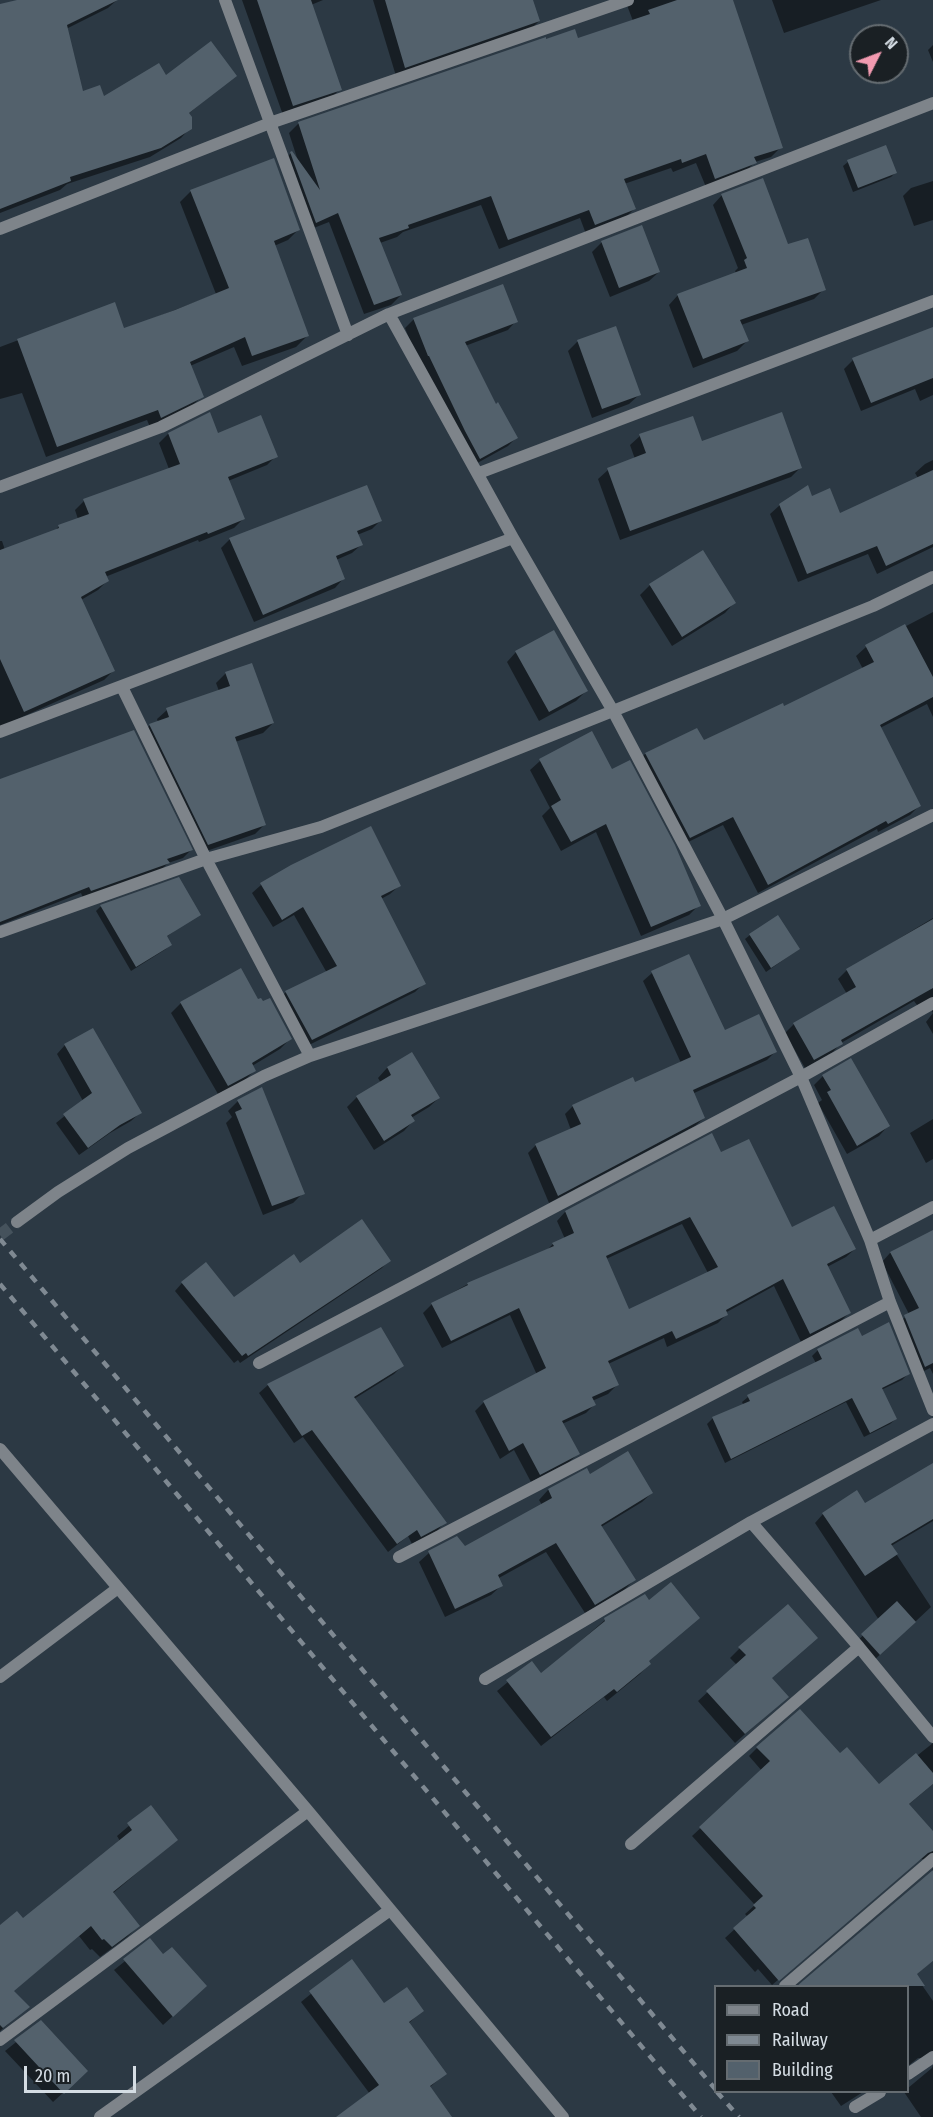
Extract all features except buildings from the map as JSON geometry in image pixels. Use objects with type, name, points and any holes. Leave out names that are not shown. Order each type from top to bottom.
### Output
[{"type":"street","points":[[225,0],[348,335]]},
{"type":"street","points":[[0,229],[270,123],[628,0]]},
{"type":"street","points":[[0,487],[161,427],[389,314],[933,103]]},
{"type":"street","points":[[479,473],[933,301]]},
{"type":"street","points":[[389,314],[513,538],[614,711],[723,919],[801,1077],[870,1240],[890,1302],[933,1410]]},
{"type":"street","points":[[0,732],[513,538]]},
{"type":"street","points":[[0,932],[206,859],[321,827],[873,606],[933,577]]},
{"type":"street","points":[[122,687],[206,859],[310,1056]]},
{"type":"street","points":[[17,1222],[58,1192],[128,1148],[264,1076],[310,1056],[723,919],[933,815]]},
{"type":"street","points":[[259,1363],[801,1077],[933,1003]]},
{"type":"street","points":[[870,1240],[933,1207]]},
{"type":"street","points":[[399,1557],[890,1302]]},
{"type":"street","points":[[485,1679],[751,1522],[933,1425]]},
{"type":"street","points":[[0,1449],[308,1811],[563,2117]]},
{"type":"street","points":[[751,1522],[933,1737]]},
{"type":"street","points":[[0,1677],[118,1588]]},
{"type":"street","points":[[631,1844],[859,1647]]},
{"type":"street","points":[[0,2040],[308,1811]]},
{"type":"street","points":[[786,1985],[933,1859]]},
{"type":"street","points":[[99,2117],[390,1910]]},
{"type":"street","points":[[909,2073],[933,2057]]},
{"type":"street","points":[[855,2107],[877,2093]]},
{"type":"tunnel","points":[[0,1235],[17,1222]]},
{"type":"railway","points":[[0,1239],[714,2088]]},
{"type":"railway","points":[[0,1284],[701,2117]]},
{"type":"railway","points":[[718,2093],[739,2117]]}]
